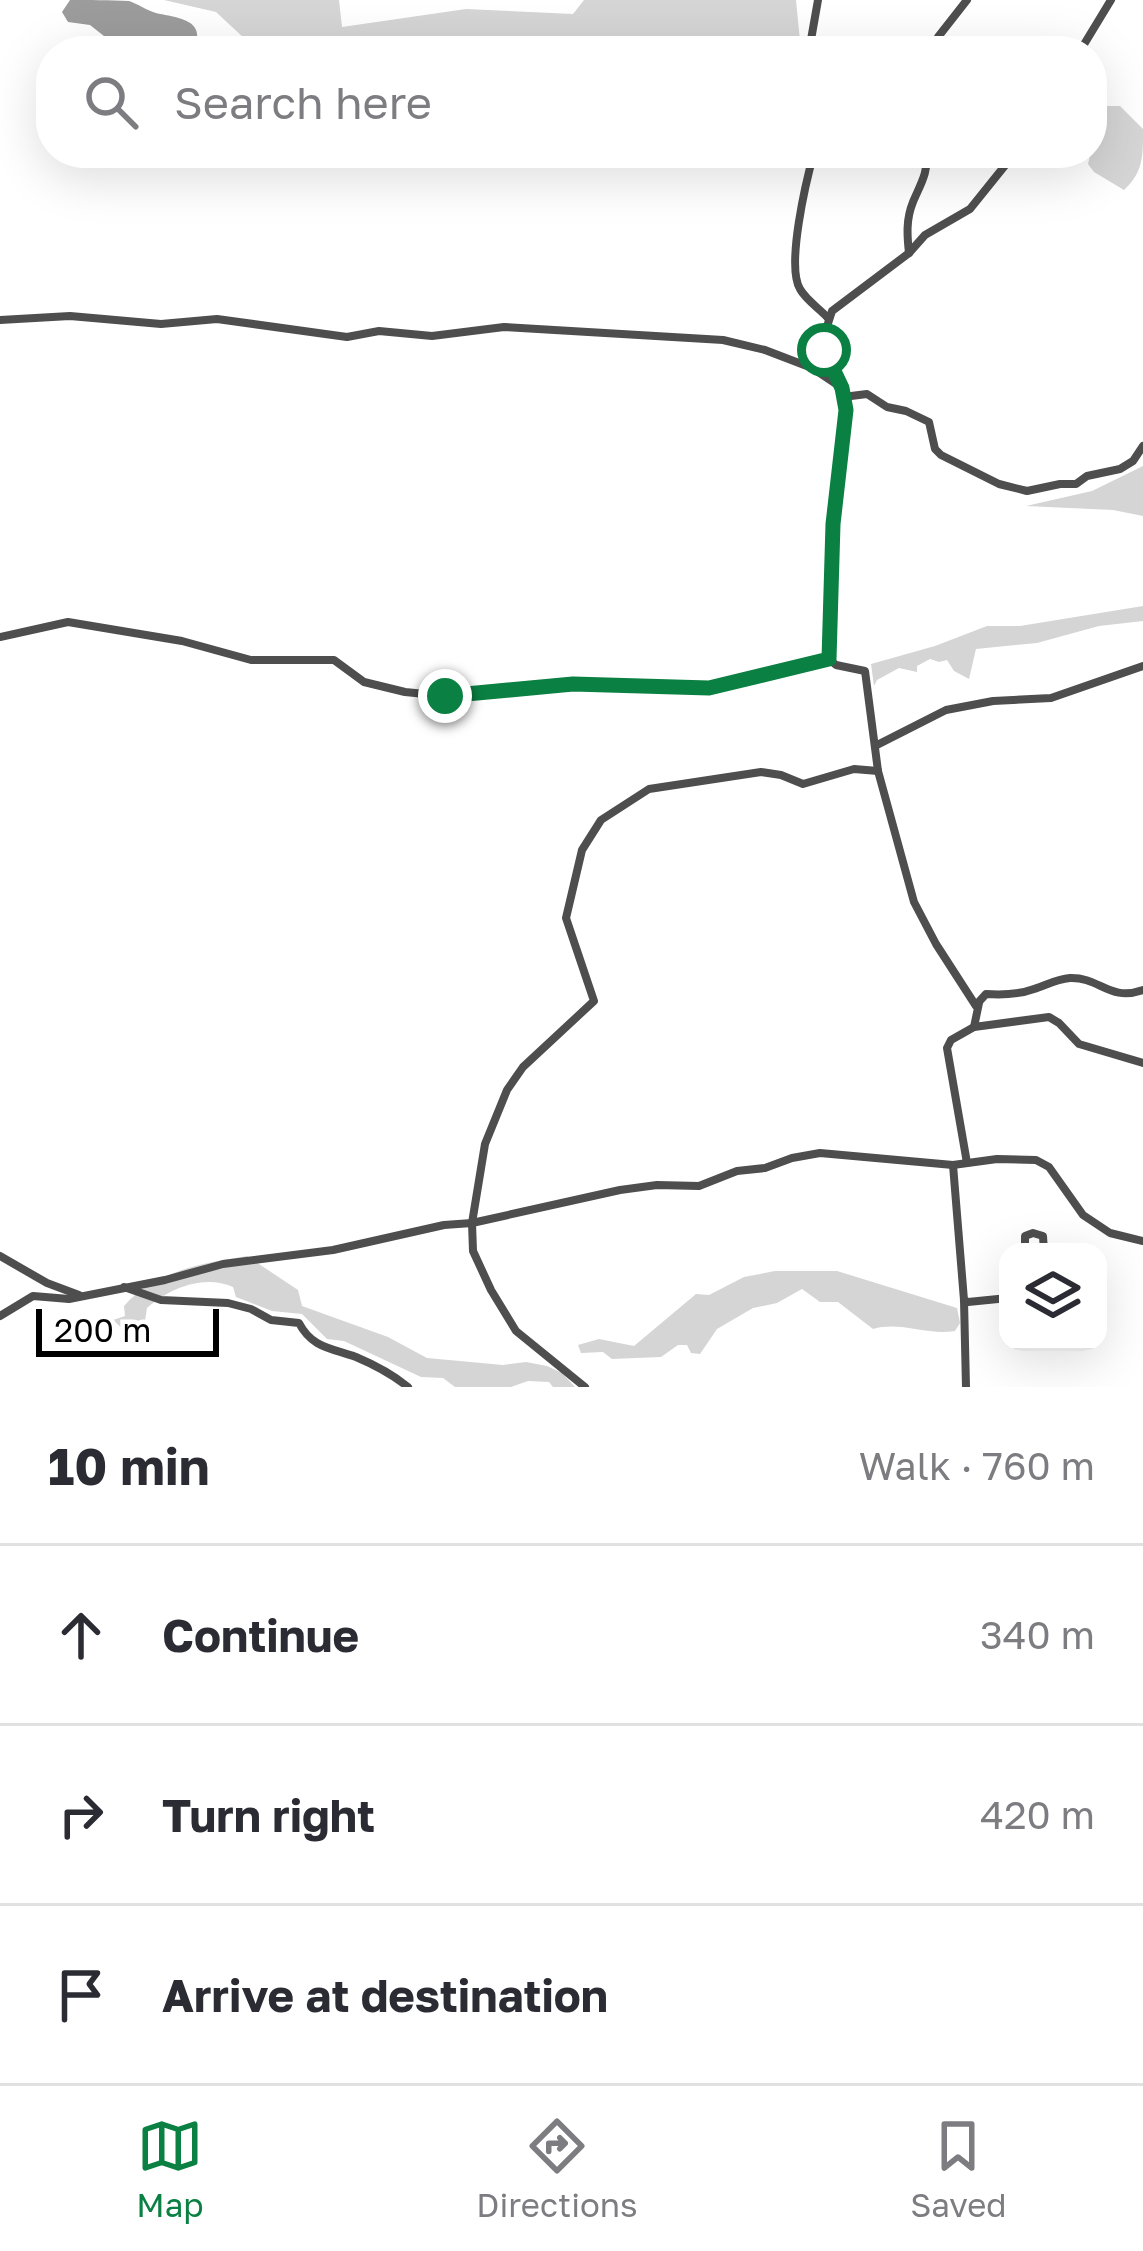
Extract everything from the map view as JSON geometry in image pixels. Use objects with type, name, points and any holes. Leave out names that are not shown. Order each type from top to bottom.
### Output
[{"type":"street","points":[[812,36],[818,0]]},
{"type":"street","points":[[939,36],[967,0]]},
{"type":"street","points":[[1089,36],[1111,0]]},
{"type":"street","points":[[811,168],[795,244],[796,272],[800,289],[828,318]]},
{"type":"street","points":[[909,253],[906,230],[911,206],[927,168]]},
{"type":"street","points":[[829,659],[833,524],[846,410],[824,350],[828,318],[925,235],[970,208],[1003,168]]},
{"type":"street","points":[[0,320],[70,316],[161,324],[217,319],[347,337],[379,331],[432,336],[504,327],[723,340],[812,368],[843,392],[867,394],[887,407],[922,417],[932,428],[940,455],[999,484],[1027,490],[1076,484],[1087,476],[1120,469],[1143,446]]},
{"type":"street","points":[[0,637],[68,622],[182,641],[251,660],[334,660],[364,682],[445,696],[573,684],[709,688],[829,659]]},
{"type":"street","points":[[829,659],[836,665],[865,670],[878,771],[914,902],[976,1006]]},
{"type":"street","points":[[877,745],[946,710],[993,701],[1051,698],[1143,666]]},
{"type":"street","points":[[585,1387],[516,1331],[473,1251],[472,1223],[485,1144],[507,1090],[523,1067],[594,1001],[566,918],[582,850],[602,820],[649,789],[761,772],[803,784],[854,769],[878,771]]},
{"type":"street","points":[[976,1006],[986,994],[1030,991],[1072,978],[1090,980],[1117,994],[1143,990]]},
{"type":"street","points":[[974,1027],[979,1003],[976,1006]]},
{"type":"street","points":[[967,1163],[947,1048],[951,1040],[974,1027],[1049,1017],[1079,1044],[1143,1063]]},
{"type":"street","points":[[0,1316],[33,1296],[69,1299],[223,1264],[333,1250],[620,1190],[699,1186],[737,1171],[820,1153],[953,1165],[1036,1160],[1049,1167],[1083,1215],[1111,1233],[1143,1241]]},
{"type":"street","points":[[953,1165],[966,1387]]},
{"type":"street","points":[[1025,1243],[1025,1237],[1034,1233],[1042,1236],[1043,1243]]},
{"type":"street","points":[[0,1256],[79,1295]]},
{"type":"street","points":[[122,1286],[151,1298],[229,1303],[271,1319],[298,1323],[320,1348],[372,1364],[408,1387]]},
{"type":"street","points":[[964,1300],[999,1299]]},
{"type":"shaded area","points":[[70,0],[129,1],[188,22],[197,36],[104,36],[90,25],[68,22],[62,12]]},
{"type":"shaded area","points":[[164,0],[339,0],[342,27],[466,9],[573,14],[584,0],[796,0],[800,36],[242,36],[216,12]]},
{"type":"shaded area","points":[[1107,106],[1120,106],[1143,129],[1141,164],[1124,190],[1091,168],[1107,168]]},
{"type":"shaded area","points":[[1143,466],[1143,516],[1026,506],[1092,491]]},
{"type":"shaded area","points":[[1143,606],[1143,621],[1099,626],[1037,643],[976,649],[969,679],[954,671],[947,660],[930,659],[917,666],[917,672],[899,668],[874,686],[871,664],[987,626],[1020,626]]},
{"type":"shaded area","points":[[247,1256],[298,1290],[302,1306],[388,1337],[427,1358],[547,1366],[575,1387],[528,1381],[511,1387],[455,1387],[443,1378],[421,1377],[344,1341],[327,1339],[302,1314],[272,1311],[236,1297],[233,1287],[222,1283],[188,1285],[166,1294],[147,1308],[138,1329],[124,1330],[113,1320],[125,1316],[124,1306],[150,1284],[197,1266]]},
{"type":"shaded area","points":[[775,1271],[837,1271],[957,1308],[960,1323],[955,1331],[945,1332],[873,1329],[838,1302],[820,1302],[802,1289],[777,1303],[753,1308],[717,1329],[700,1354],[691,1353],[687,1345],[678,1345],[661,1357],[612,1359],[603,1352],[581,1353],[578,1345],[599,1339],[634,1346],[696,1294],[709,1295],[744,1277]]},
{"type":"route","points":[[445,696],[573,684],[709,688],[829,659],[833,524],[846,410],[842,388],[824,350]]}]
